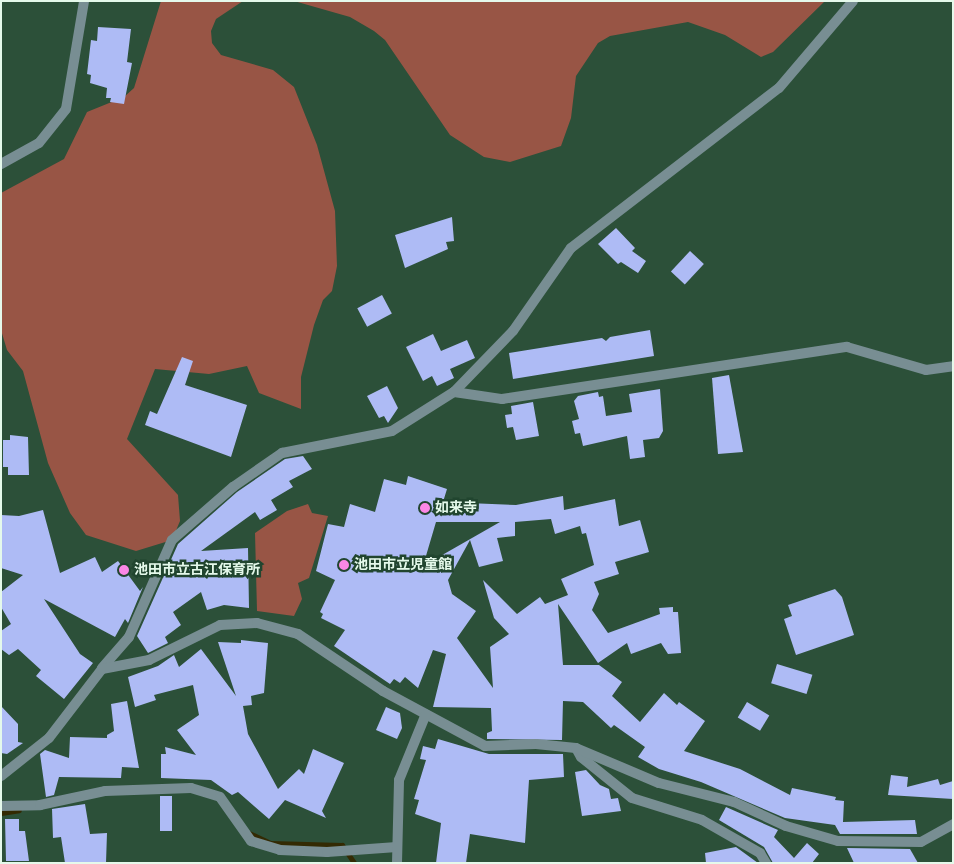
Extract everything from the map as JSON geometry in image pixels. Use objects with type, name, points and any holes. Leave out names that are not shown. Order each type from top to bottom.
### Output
[{"type":"street","points":[[1,164],[39,143],[66,109],[84,1]]},
{"type":"street","points":[[1,776],[49,738],[129,637],[172,540],[233,487],[282,453],[392,431],[454,392],[513,331],[571,248],[779,88],[854,1]]},
{"type":"street","points":[[454,392],[502,400],[847,347],[926,370],[953,366]]},
{"type":"street","points":[[102,669],[149,660],[220,625],[257,623],[298,634],[383,691],[485,746],[536,744],[576,748],[658,783],[734,802],[786,826],[838,842],[921,842],[953,824]]},
{"type":"street","points":[[397,863],[399,780],[426,714]]},
{"type":"street","points":[[576,748],[581,757],[632,798],[702,820],[760,853],[766,863]]},
{"type":"street","points":[[1,806],[40,805],[106,791],[190,788],[220,797],[251,840],[280,850],[327,852],[398,847]]},
{"type":"shaded area","points":[[161,1],[243,1],[216,19],[211,31],[212,43],[221,55],[273,70],[294,87],[317,145],[335,211],[337,266],[332,291],[323,300],[314,325],[301,377],[301,409],[259,393],[247,366],[209,374],[155,369],[127,439],[178,495],[180,521],[172,540],[136,551],[86,535],[70,513],[48,463],[23,371],[7,350],[1,330],[1,193],[64,159],[87,112],[124,97],[134,88]]},
{"type":"shaded area","points":[[294,1],[825,1],[773,52],[761,57],[725,35],[688,22],[610,36],[598,43],[576,76],[571,118],[561,146],[510,162],[484,157],[450,135],[385,40],[374,31],[350,17]]},
{"type":"shaded area","points":[[308,504],[312,513],[328,516],[309,578],[298,583],[302,599],[294,616],[257,611],[255,533],[287,511]]},
{"type":"building","points":[[98,27],[131,29],[127,62],[132,63],[124,104],[110,102],[111,98],[106,98],[107,88],[90,83],[91,75],[87,74],[91,40],[97,41]]},
{"type":"building","points":[[452,217],[454,241],[446,242],[448,249],[405,268],[395,235]]},
{"type":"building","points":[[616,228],[635,248],[632,251],[646,261],[638,273],[621,262],[618,264],[598,244]]},
{"type":"building","points":[[690,251],[704,264],[685,284],[671,271]]},
{"type":"building","points":[[382,295],[392,314],[367,327],[357,308]]},
{"type":"building","points":[[650,330],[654,356],[513,379],[509,353],[602,338],[606,341],[610,337]]},
{"type":"building","points":[[433,334],[441,351],[467,340],[475,358],[450,369],[454,378],[437,386],[432,376],[423,381],[406,347]]},
{"type":"building","points":[[182,357],[193,361],[185,385],[247,405],[231,457],[145,425],[150,411],[157,414]]},
{"type":"building","points":[[729,375],[743,452],[718,454],[712,378]]},
{"type":"building","points":[[387,386],[398,408],[388,423],[384,416],[379,418],[367,396]]},
{"type":"building","points":[[660,389],[663,431],[659,438],[643,440],[645,457],[630,459],[627,436],[583,446],[580,433],[575,434],[572,421],[579,419],[574,401],[578,396],[598,392],[599,397],[603,396],[606,416],[632,412],[629,394]]},
{"type":"building","points":[[533,402],[539,436],[516,440],[513,427],[507,428],[505,415],[512,414],[511,406]]},
{"type":"building","points":[[10,435],[28,437],[29,475],[8,475],[8,467],[3,467],[3,440],[10,440]]},
{"type":"building","points":[[303,456],[312,469],[289,481],[293,487],[271,500],[277,510],[260,520],[255,512],[201,551],[248,548],[249,608],[224,605],[207,610],[201,592],[173,612],[181,625],[165,637],[168,643],[148,653],[137,636],[178,544],[237,492],[285,459]]},
{"type":"building","points":[[408,476],[447,489],[443,502],[516,505],[563,496],[564,510],[615,499],[619,526],[640,520],[649,552],[615,562],[619,574],[594,582],[599,594],[592,610],[608,633],[660,614],[659,608],[673,607],[673,612],[678,612],[681,653],[668,654],[661,643],[631,654],[627,643],[598,663],[558,604],[563,665],[599,665],[622,682],[612,696],[640,722],[664,693],[677,705],[679,702],[705,721],[684,751],[740,769],[790,795],[792,788],[836,797],[835,800],[844,801],[843,822],[915,820],[917,834],[840,834],[835,825],[785,818],[701,782],[659,769],[638,757],[645,747],[614,725],[611,728],[583,702],[563,701],[562,740],[487,739],[487,733],[492,731],[491,708],[433,707],[446,654],[433,650],[418,688],[405,677],[400,683],[394,679],[390,684],[334,646],[345,630],[321,618],[323,614],[320,612],[335,580],[316,571],[328,524],[344,527],[350,504],[375,512],[384,479],[406,485]],"holes":[[[551,519],[555,534],[580,526],[582,534],[586,533],[594,565],[561,579],[568,595],[545,604],[540,597],[517,614],[483,580],[494,618],[509,634],[490,647],[493,688],[457,638],[476,611],[452,594],[448,580],[470,540],[479,567],[503,561],[497,538],[515,536],[515,522]],[[436,522],[500,522],[423,566]]]},
{"type":"building","points":[[43,510],[60,573],[95,557],[102,572],[118,561],[140,591],[143,587],[128,623],[125,619],[115,637],[44,599],[80,654],[93,663],[64,699],[36,676],[41,670],[18,649],[9,655],[1,649],[1,631],[11,624],[1,607],[1,592],[23,575],[1,568],[1,515],[19,516]]},
{"type":"building","points":[[835,589],[842,597],[854,635],[796,655],[784,619],[792,616],[788,605]]},
{"type":"building","points":[[241,640],[268,643],[264,693],[251,696],[252,705],[243,706],[248,734],[278,789],[299,769],[304,774],[313,749],[344,763],[322,811],[326,818],[285,800],[269,819],[238,792],[232,795],[211,780],[161,778],[161,754],[166,754],[165,747],[196,755],[177,730],[199,715],[193,685],[154,695],[156,700],[135,707],[128,677],[158,666],[174,655],[179,667],[201,649],[236,696],[218,642],[241,643]]},
{"type":"building","points":[[777,664],[812,675],[807,694],[771,683]]},
{"type":"building","points":[[127,701],[139,768],[122,767],[121,778],[59,777],[54,795],[46,797],[40,754],[45,750],[69,758],[70,737],[107,738],[107,735],[114,731],[111,704]]},
{"type":"building","points":[[747,702],[769,715],[760,731],[738,717]]},
{"type":"building","points":[[1,706],[18,724],[18,742],[23,743],[7,754],[1,753]]},
{"type":"building","points":[[386,707],[400,713],[402,728],[397,739],[376,730]]},
{"type":"building","points":[[438,739],[489,754],[563,754],[564,777],[529,780],[525,843],[470,834],[466,863],[436,863],[441,823],[415,814],[419,800],[414,799],[426,760],[420,759],[423,746],[435,749]]},
{"type":"building","points":[[586,770],[600,785],[609,789],[611,799],[618,798],[621,811],[582,816],[575,772]]},
{"type":"building","points":[[891,775],[908,777],[907,787],[938,779],[940,785],[953,781],[953,799],[888,795]]},
{"type":"building","points":[[160,796],[172,796],[172,831],[160,831]]},
{"type":"building","points":[[85,804],[90,834],[107,833],[106,863],[65,863],[61,837],[53,838],[52,809]]},
{"type":"building","points":[[726,807],[778,830],[774,837],[794,858],[807,843],[819,854],[812,863],[773,863],[764,847],[719,820]]},
{"type":"building","points":[[5,819],[19,819],[19,831],[25,831],[29,861],[6,861]]},
{"type":"building","points":[[736,847],[758,863],[706,863],[705,853]]},
{"type":"building","points":[[847,848],[910,849],[918,863],[854,863]]},
{"type":"waterway","points":[[1,813],[19,810]]},
{"type":"waterway","points":[[249,833],[270,843],[342,845],[354,863]]},
{"type":"place","name":"如来寺","points":[[425,508]]},
{"type":"place","name":"池田市立児童館","points":[[344,565]]},
{"type":"place","name":"池田市立古江保育所","points":[[124,570]]}]
